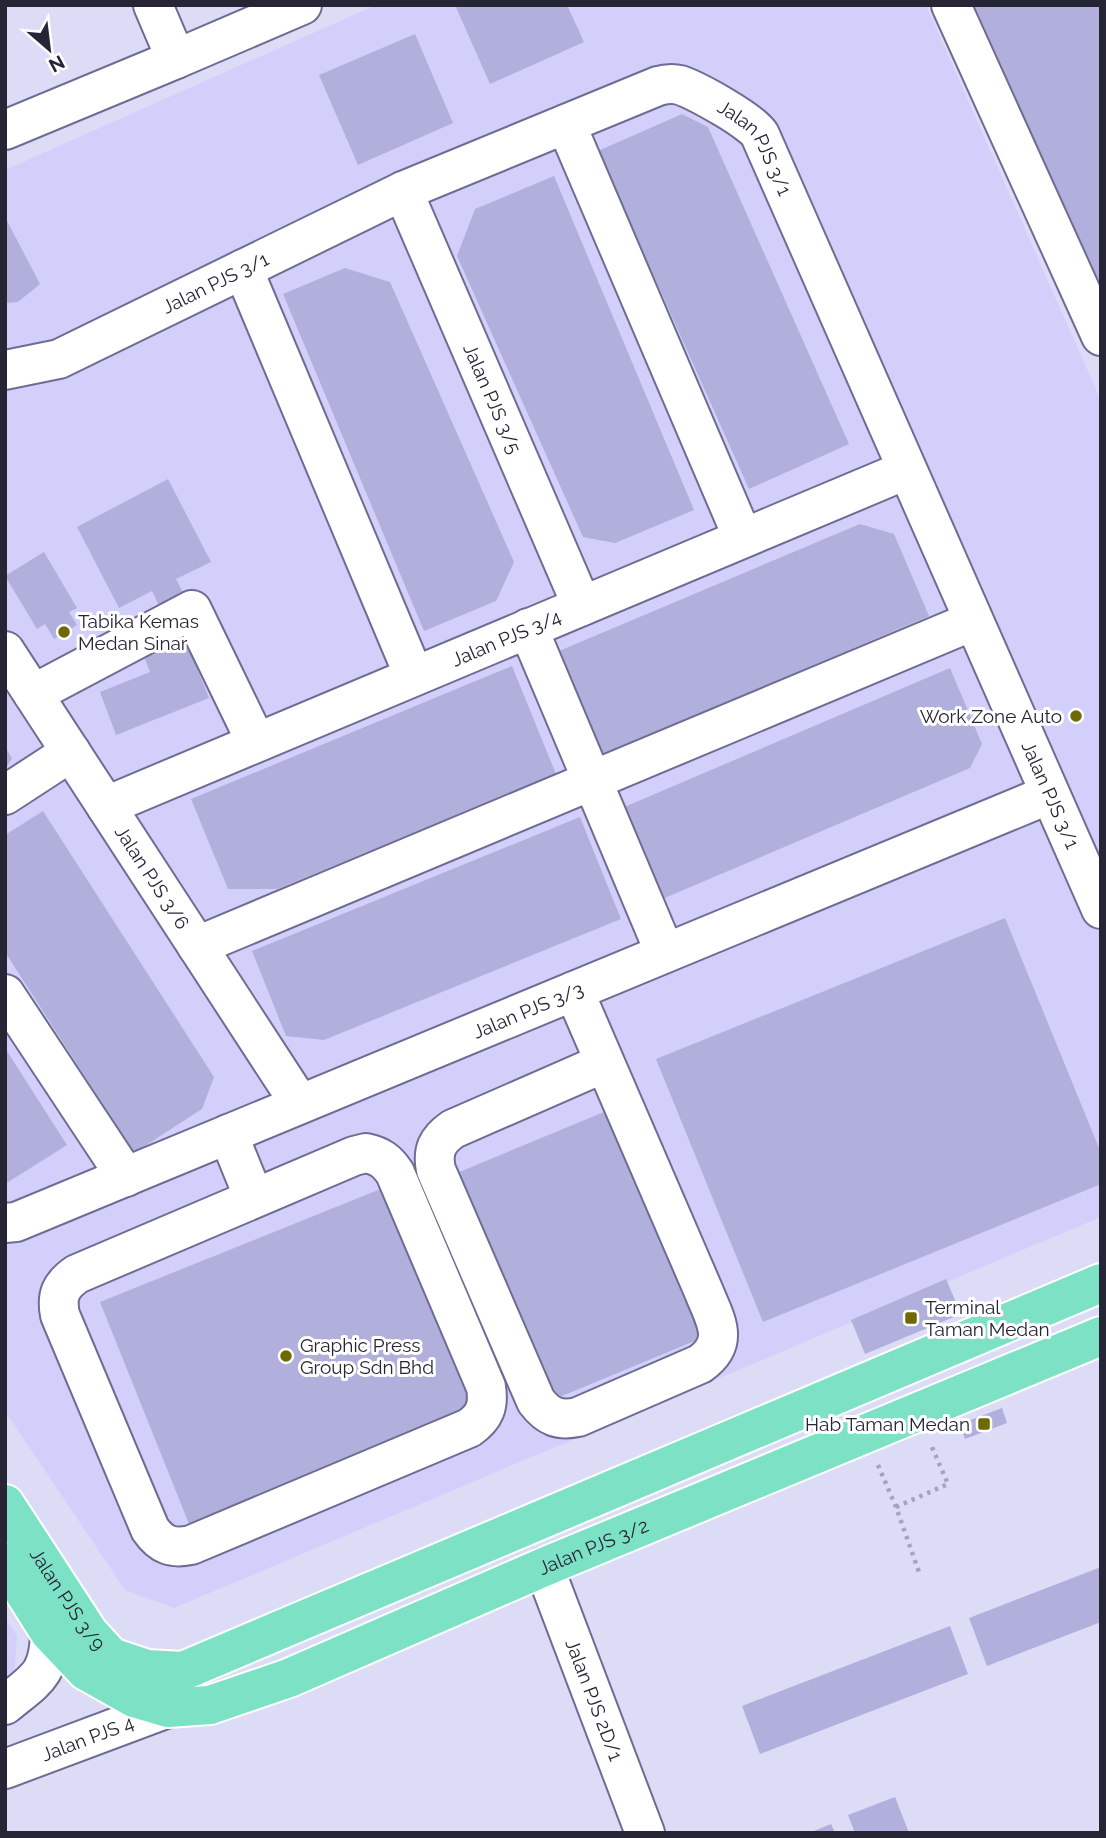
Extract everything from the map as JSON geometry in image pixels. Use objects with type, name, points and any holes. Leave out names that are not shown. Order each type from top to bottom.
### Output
[{"type":"main road","points":[[98,1664],[183,1671],[1101,1283]]},
{"type":"main road","name":"Jalan PJS 3/2","points":[[98,1664],[134,1698],[167,1708],[210,1705],[289,1678],[544,1567],[1101,1336]]},
{"type":"main road","name":"Jalan PJS 3/9","points":[[5,1504],[89,1633],[98,1664]]},
{"type":"main road","name":"Jalan PJS 3/9","points":[[5,1562],[50,1633],[98,1664]]},
{"type":"street","points":[[153,5],[176,59]]},
{"type":"street","points":[[5,130],[302,5]]},
{"type":"street","points":[[951,5],[1101,337]]},
{"type":"street","name":"Jalan PJS 3/1","points":[[5,370],[58,359],[403,191],[658,86],[671,83],[685,87],[757,129],[905,470],[1101,909]]},
{"type":"street","points":[[566,124],[743,538]]},
{"type":"street","name":"Jalan PJS 3/5","points":[[403,191],[582,606]]},
{"type":"street","points":[[243,269],[414,676]]},
{"type":"street","name":"Jalan PJS 3/4","points":[[106,806],[905,470]]},
{"type":"street","points":[[33,694],[192,610],[256,742]]},
{"type":"street","points":[[197,947],[973,621]]},
{"type":"street","points":[[528,628],[665,953]]},
{"type":"street","name":"Jalan PJS 3/6","points":[[5,651],[300,1104]]},
{"type":"street","points":[[5,794],[71,752]]},
{"type":"street","name":"Jalan PJS 3/3","points":[[5,1223],[16,1222],[126,1177],[1050,794]]},
{"type":"street","points":[[573,991],[708,1302],[719,1335],[717,1346],[710,1357],[700,1364],[566,1420],[554,1418],[543,1411],[536,1401],[436,1170],[434,1158],[436,1146],[443,1136],[453,1129],[604,1063]]},
{"type":"street","points":[[5,994],[126,1177]]},
{"type":"street","points":[[228,1134],[254,1198]]},
{"type":"street","points":[[366,1153],[388,1162],[486,1387],[486,1410],[479,1421],[469,1428],[179,1548],[157,1539],[150,1529],[57,1303],[60,1290],[66,1281],[77,1273],[254,1198],[354,1156],[366,1153]]},
{"type":"street","name":"Jalan PJS 2D/1","points":[[544,1567],[645,1833]]},
{"type":"street","points":[[5,1704],[39,1676],[49,1658],[50,1633]]},
{"type":"street","name":"Jalan PJS 4","points":[[5,1769],[167,1708]]},
{"type":"path","points":[[896,1507],[948,1485],[932,1444],[921,1449]]},
{"type":"path","points":[[874,1456],[919,1572]]},
{"type":"shaded area","points":[[376,5],[926,5],[1101,401],[1101,1217],[174,1608],[125,1590],[5,1411],[5,170]]},
{"type":"shaded area","points":[[5,1618],[17,1636],[14,1679],[5,1684]]},
{"type":"building","points":[[455,5],[567,5],[584,42],[490,84]]},
{"type":"building","points":[[968,5],[1101,5],[1101,300]]},
{"type":"building","points":[[415,34],[453,123],[358,165],[319,75]]},
{"type":"building","points":[[682,114],[708,127],[849,444],[749,489],[598,151]]},
{"type":"building","points":[[554,176],[694,510],[615,543],[583,537],[457,256],[475,209]]},
{"type":"building","points":[[5,217],[40,284],[18,302],[5,303]]},
{"type":"building","points":[[345,268],[390,282],[514,562],[496,601],[424,631],[283,294]]},
{"type":"building","points":[[168,479],[211,562],[176,579],[185,596],[160,608],[152,591],[119,608],[77,527]]},
{"type":"building","points":[[860,524],[894,534],[929,616],[603,754],[559,651]]},
{"type":"building","points":[[44,552],[77,608],[69,612],[77,625],[54,639],[45,624],[37,629],[5,576]]},
{"type":"building","points":[[185,638],[209,698],[116,735],[100,692],[150,672],[143,654]]},
{"type":"building","points":[[512,666],[556,774],[277,889],[228,889],[191,799]]},
{"type":"building","points":[[950,668],[982,744],[970,768],[660,900],[622,808]]},
{"type":"building","points":[[5,747],[12,758],[5,770]]},
{"type":"building","points":[[43,811],[214,1077],[202,1109],[134,1153],[5,952],[5,835]]},
{"type":"building","points":[[580,817],[621,919],[324,1040],[286,1036],[252,951]]},
{"type":"building","points":[[1005,918],[1101,1153],[1101,1184],[763,1322],[656,1059]]},
{"type":"building","points":[[5,1048],[67,1145],[5,1184]]},
{"type":"building","points":[[616,1107],[709,1335],[550,1401],[457,1173]]},
{"type":"building","name":"Graphic Press Group Sdn Bhd","points":[[383,1188],[473,1410],[189,1524],[100,1302]]},
{"type":"building","points":[[946,1279],[961,1314],[865,1354],[851,1320]]},
{"type":"building","points":[[1002,1408],[1007,1423],[965,1439],[960,1424]]},
{"type":"building","points":[[1101,1567],[1101,1622],[987,1666],[969,1618]]},
{"type":"building","points":[[950,1626],[968,1674],[760,1754],[742,1706]]},
{"type":"building","points":[[895,1797],[909,1833],[855,1833],[848,1815]]},
{"type":"building","points":[[831,1824],[835,1833],[809,1833]]},
{"type":"place","name":"Tabika Kemas Medan Sinar","points":[[64,632]]},
{"type":"place","name":"Work Zone Auto","points":[[1076,716]]},
{"type":"place","name":"Terminal Taman Medan","points":[[911,1318]]},
{"type":"place","name":"Graphic Press Group Sdn Bhd","points":[[286,1356]]},
{"type":"place","name":"Hab Taman Medan","points":[[984,1424]]}]
